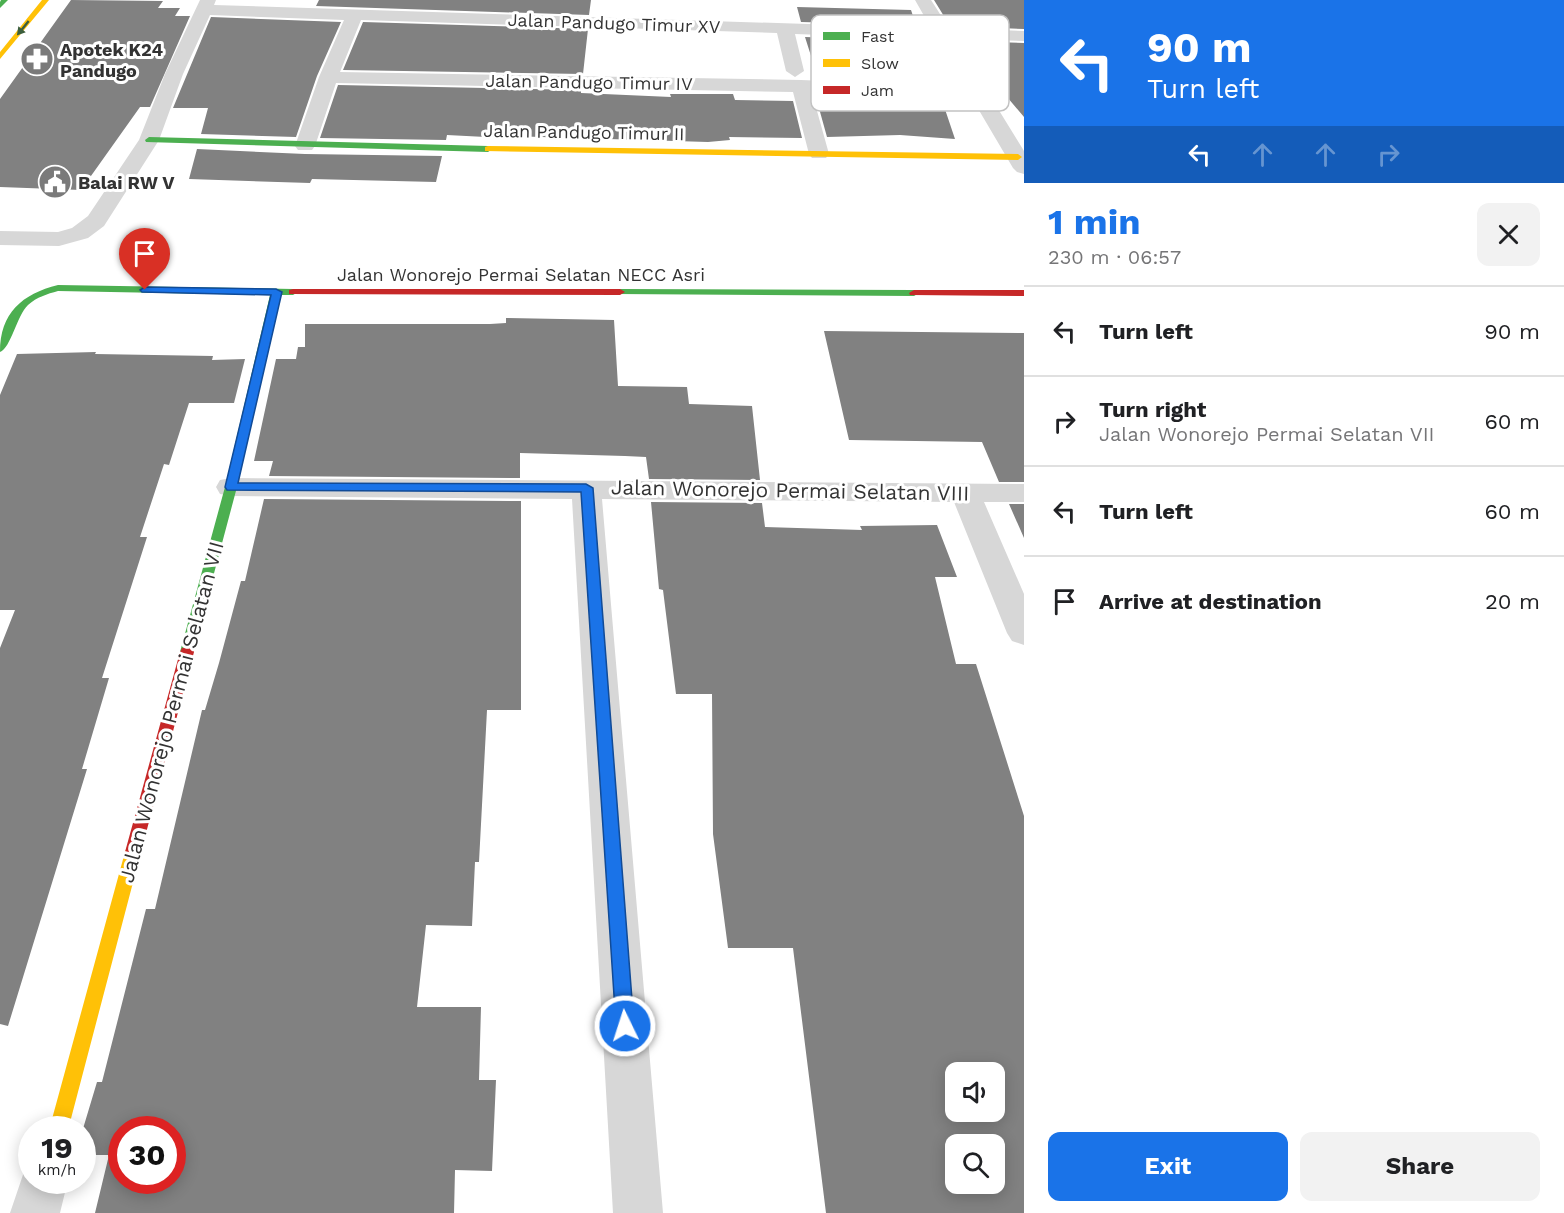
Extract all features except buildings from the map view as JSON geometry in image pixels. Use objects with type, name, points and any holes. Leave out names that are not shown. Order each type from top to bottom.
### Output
[{"type":"street","points":[[0,6],[5,0]]},
{"type":"street","points":[[0,57],[46,0]]},
{"type":"street","points":[[923,0],[932,15]]},
{"type":"street","points":[[0,238],[59,239],[80,233],[96,221],[149,140],[174,74],[206,5]]},
{"type":"street","name":"Jalan Pandugo Timur XV","points":[[206,5],[355,14],[811,29]]},
{"type":"street","points":[[305,146],[328,77],[355,14]]},
{"type":"street","points":[[785,28],[819,154]]},
{"type":"street","name":"Jalan Pandugo Timur XV","points":[[1009,36],[1024,36]]},
{"type":"street","name":"Jalan Pandugo Timur IV","points":[[328,77],[798,79],[811,81]]},
{"type":"street","points":[[990,111],[1021,163]]},
{"type":"street","name":"Jalan Pandugo Timur II","points":[[149,140],[305,146],[819,154],[1021,163]]},
{"type":"street","name":"Jalan Wonorejo Permai Selatan NECC Asri","points":[[0,349],[22,300],[37,291],[58,288],[276,292],[1024,293]]},
{"type":"street","name":"Jalan Wonorejo Permai Selatan VII","points":[[62,1116],[231,487],[276,292]]},
{"type":"street","name":"Jalan Wonorejo Permai Selatan VIII","points":[[231,487],[1024,493]]},
{"type":"street","points":[[586,488],[638,1213]]},
{"type":"street","points":[[965,493],[1024,633]]},
{"type":"street","points":[[35,1213],[40,1194]]},
{"type":"traffic: fast","points":[[0,6],[5,0]]},
{"type":"traffic: fast","points":[[149,140],[488,149]]},
{"type":"traffic: fast","points":[[0,349],[19,308],[34,296],[58,288],[293,292]]},
{"type":"traffic: fast","points":[[187,652],[231,487],[276,292]]},
{"type":"traffic: fast","points":[[620,292],[914,293]]},
{"type":"traffic: slow","points":[[0,57],[46,0]]},
{"type":"traffic: slow","points":[[488,149],[1018,157]]},
{"type":"traffic: slow","points":[[62,1116],[133,852]]},
{"type":"traffic: jam","points":[[293,292],[620,292]]},
{"type":"traffic: jam","points":[[914,293],[1024,293]]},
{"type":"traffic: jam","points":[[133,852],[187,652]]},
{"type":"place","name":"Apotek K24 Pandugo","points":[[37,59]]},
{"type":"place","name":"Balai RW V","points":[[55,182]]},
{"type":"route","points":[[145,290],[276,292],[231,487],[586,488],[625,1026]]}]
